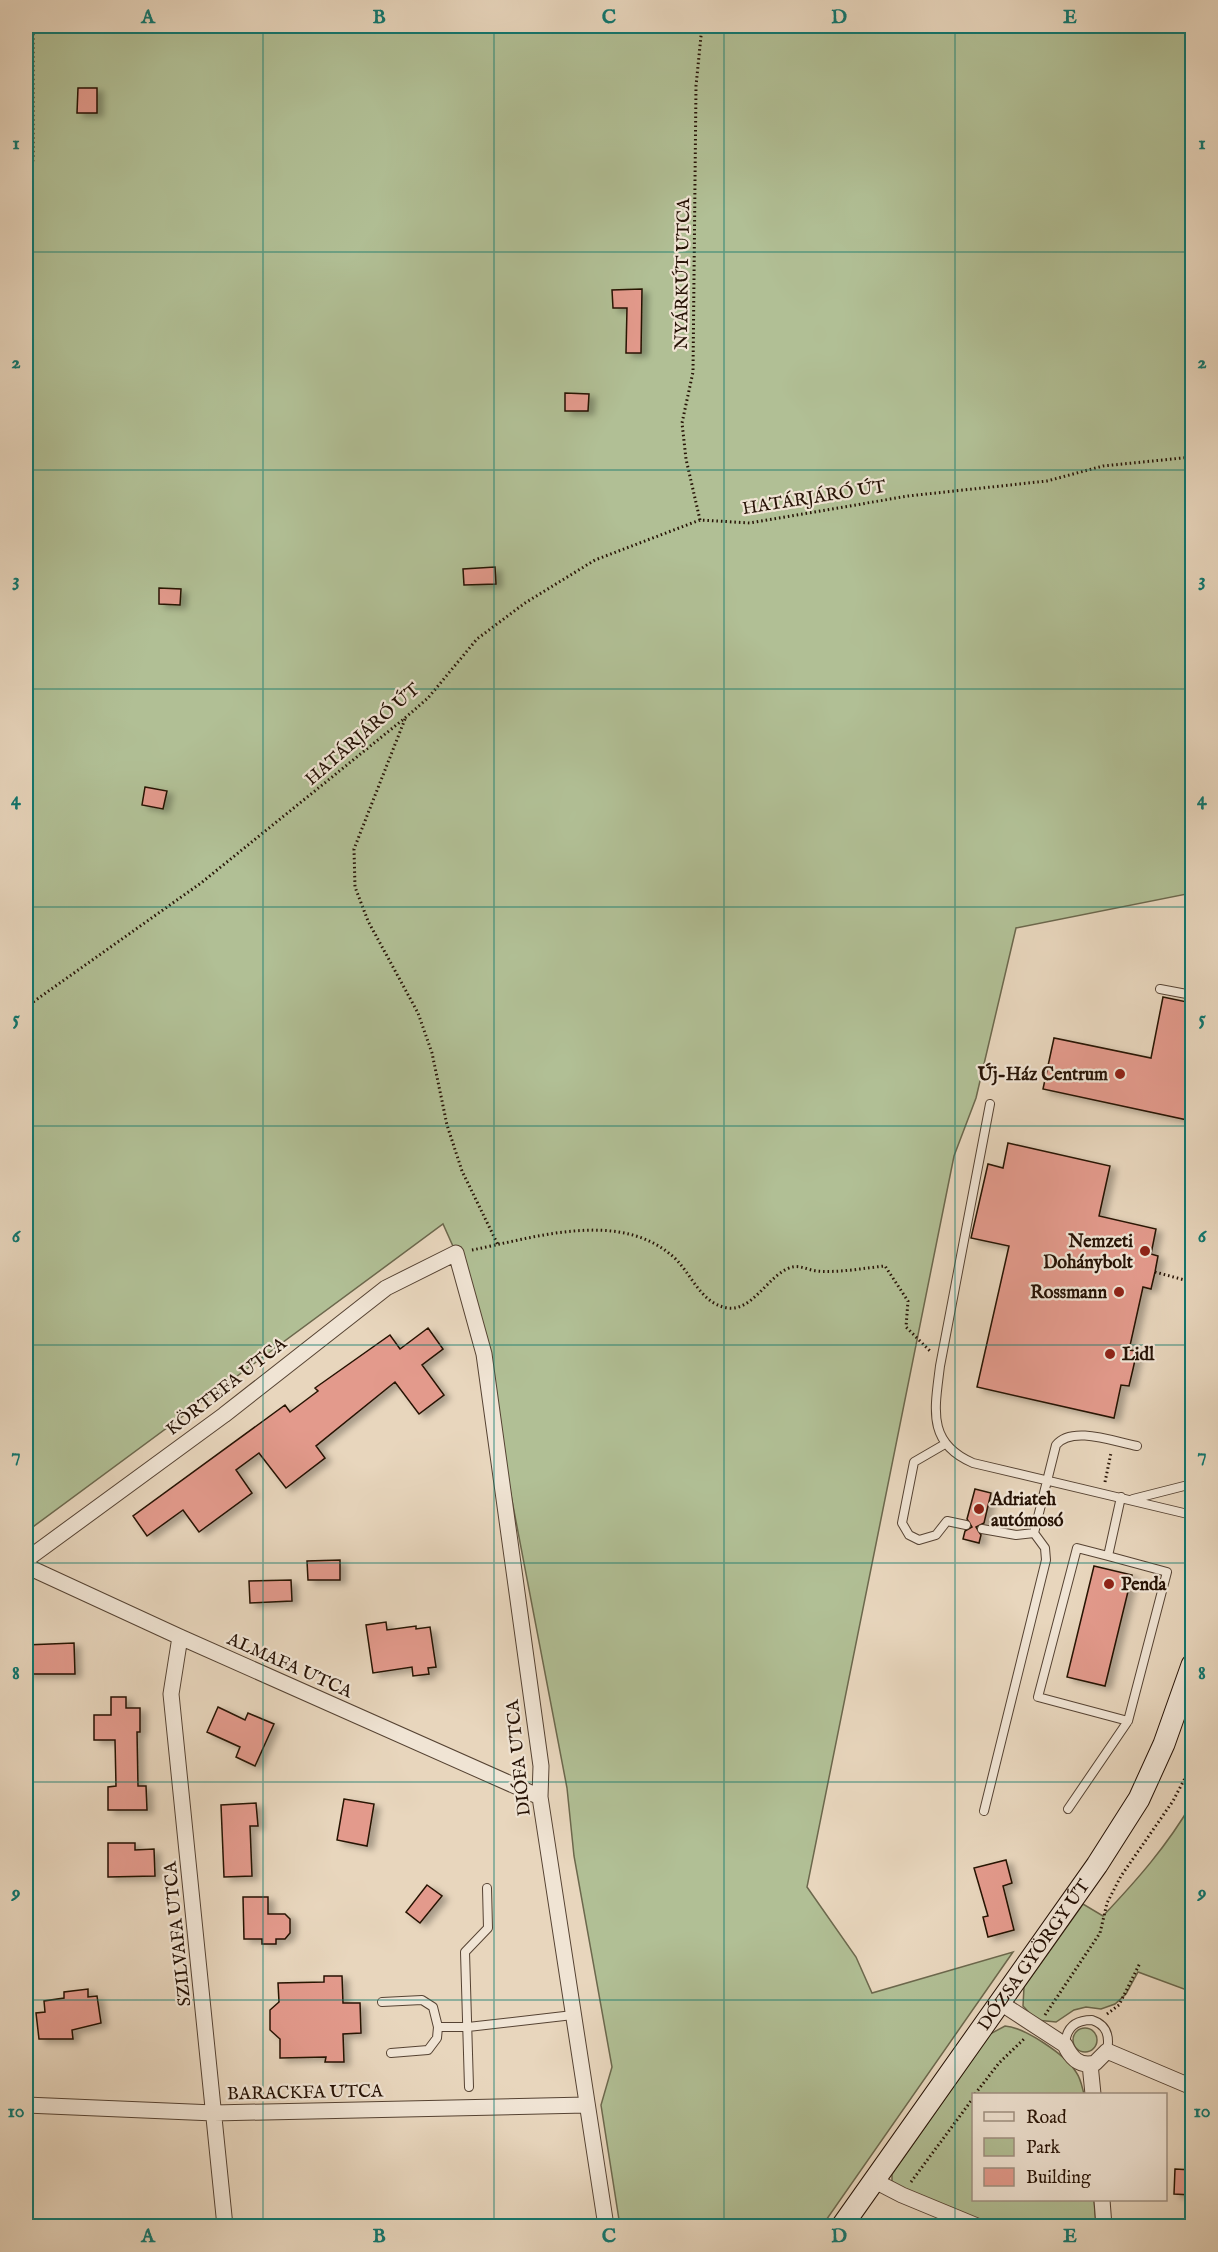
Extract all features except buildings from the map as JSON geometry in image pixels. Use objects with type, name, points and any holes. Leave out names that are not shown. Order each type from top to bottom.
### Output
[{"type":"main road","name":"DÓZSA GYÖRGY ÚT","points":[[842,2226],[1097,1865],[1139,1798],[1164,1744],[1192,1665]]},
{"type":"street","name":"KÖRTEFA UTCA","points":[[26,1560],[224,1415],[386,1288],[456,1253]]},
{"type":"street","name":"DIÓFA UTCA","points":[[456,1253],[484,1354],[542,1766],[540,1797],[606,2226]]},
{"type":"street","name":"ALMAFA UTCA","points":[[26,1566],[180,1638],[540,1797]]},
{"type":"street","name":"SZILVAFA UTCA","points":[[180,1638],[171,1694],[225,2226]]},
{"type":"street","points":[[999,2002],[1038,2025],[1065,2045],[1070,2056],[1079,2063],[1090,2064],[1102,2059],[1107,2051],[1192,2087]]},
{"type":"street","points":[[1090,2064],[1092,2093]]},
{"type":"street","name":"BARACKFA UTCA","points":[[26,2105],[214,2113],[586,2105]]},
{"type":"street","points":[[873,2180],[902,2195],[977,2226]]},
{"type":"street","points":[[1102,2201],[1104,2226]]},
{"type":"lane","points":[[1160,989],[1192,994]]},
{"type":"lane","points":[[990,1104],[942,1356],[934,1410],[945,1444],[955,1453],[973,1463],[1103,1492],[1192,1515]]},
{"type":"lane","points":[[1034,1533],[1056,1445],[1064,1437],[1074,1435],[1137,1446]]},
{"type":"lane","points":[[945,1444],[914,1462],[902,1515],[904,1529],[914,1539],[927,1539],[936,1535],[946,1521],[966,1525]]},
{"type":"lane","points":[[1132,1499],[1192,1484]]},
{"type":"lane","points":[[1108,1556],[1121,1497]]},
{"type":"lane","points":[[982,1528],[1016,1535],[1034,1533]]},
{"type":"lane","points":[[984,1811],[1046,1560],[1045,1548],[1034,1533]]},
{"type":"lane","points":[[1068,1809],[1128,1721],[1167,1572],[1077,1548],[1038,1697],[1128,1721]]},
{"type":"lane","points":[[469,2087],[465,1952],[488,1928],[488,1888]]},
{"type":"lane","points":[[382,2002],[422,2001],[433,2007],[438,2027],[437,2038],[428,2050],[390,2053]]},
{"type":"lane","points":[[438,2027],[468,2027],[573,2015]]},
{"type":"lane","points":[[1065,2045],[1068,2030],[1083,2020],[1097,2022],[1106,2030],[1109,2039],[1107,2051]]},
{"type":"path","points":[[26,233],[33,158],[33,26]]},
{"type":"path","name":"NYÁRKÚT UTCA","points":[[700,520],[686,459],[682,423],[693,372],[696,86],[702,26]]},
{"type":"path","name":"HATÁRJÁRÓ ÚT","points":[[26,1007],[201,883],[405,718],[428,698],[477,639],[525,603],[595,560],[700,520],[750,523],[908,496],[1047,481],[1103,466],[1192,457]]},
{"type":"path","points":[[405,718],[354,849],[355,887],[368,921],[418,1013],[432,1053],[447,1125],[462,1171],[498,1245]]},
{"type":"path","points":[[456,1253],[579,1230],[618,1232],[644,1238],[670,1254],[706,1299],[720,1307],[732,1309],[756,1295],[784,1270],[796,1265],[818,1271],[885,1266],[908,1300],[906,1327],[929,1352],[942,1356]]},
{"type":"path","points":[[1155,1272],[1192,1282]]},
{"type":"path","points":[[1103,1492],[1113,1442]]},
{"type":"path","points":[[976,2093],[999,2063],[1038,2025],[1100,1933],[1107,1903],[1116,1885],[1173,1801],[1192,1765]]},
{"type":"path","points":[[1097,2022],[1119,2004],[1140,1963]]},
{"type":"path","points":[[902,2195],[972,2099]]},
{"type":"green space","points":[[26,26],[1192,26],[1192,893],[1016,928],[976,1098],[954,1156],[807,1887],[856,1957],[872,1993],[1013,1952],[822,2226],[620,2226],[601,2105],[612,2067],[574,1856],[567,1788],[484,1354],[456,1253],[443,1224],[26,1532]]},
{"type":"green space","points":[[1192,1803],[1192,1992],[1138,1972],[1126,1994],[1115,2004],[1101,2009],[1086,2007],[1074,2010],[1056,2022],[1036,2020],[1023,2006],[1024,1987],[1083,1904],[1103,1916],[1151,1862]]},
{"type":"green space","points":[[1005,2026],[1013,2028],[1023,2031],[1054,2050],[1071,2065],[1078,2075],[1084,2093],[972,2093],[972,2201],[1094,2201],[1096,2226],[999,2226],[920,2199],[892,2183],[892,2174],[990,2034]]},
{"type":"green space","points":[[1080,2028],[1090,2028],[1097,2035],[1097,2045],[1090,2052],[1080,2052],[1073,2045],[1073,2035]]},
{"type":"place","name":"Új-Ház Centrum","points":[[1120,1074]]},
{"type":"place","name":"Nemzeti Dohánybolt","points":[[1145,1251]]},
{"type":"place","name":"Rossmann","points":[[1119,1292]]},
{"type":"place","name":"Lidl","points":[[1110,1354]]},
{"type":"place","name":"Adriateh autómosó","points":[[979,1509]]},
{"type":"place","name":"Penda","points":[[1109,1584]]}]
